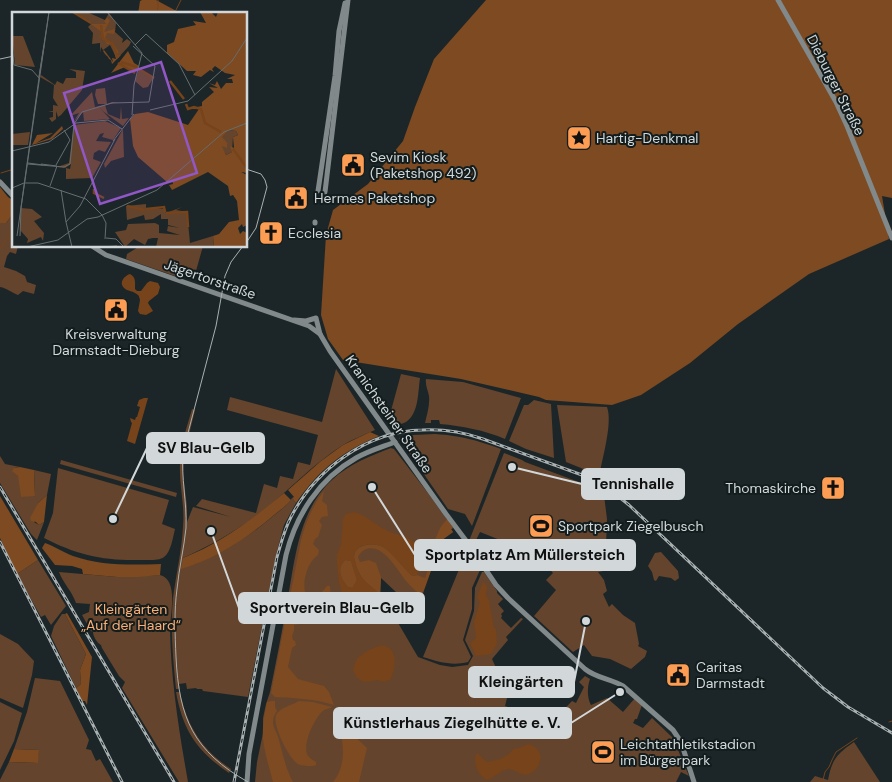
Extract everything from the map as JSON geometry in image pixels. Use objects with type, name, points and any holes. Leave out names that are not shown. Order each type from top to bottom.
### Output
[{"type":"main road","points":[[318,191],[339,31],[346,0]]},
{"type":"main road","points":[[325,192],[346,0]]},
{"type":"main road","name":"Dieburger Straße","points":[[778,0],[836,102],[892,238]]},
{"type":"main road","points":[[0,182],[12,195]]},
{"type":"main road","name":"Jägertorstraße","points":[[95,248],[106,255],[294,320],[309,326],[320,334]]},
{"type":"main road","name":"Jägertorstraße","points":[[294,320],[306,321],[316,318]]},
{"type":"main road","name":"Kranichsteiner Straße","points":[[316,318],[320,334],[330,351],[468,542],[496,585],[584,669],[623,686],[673,730],[681,742],[694,782]]},
{"type":"main road","name":"Jägertorstraße","points":[[309,326],[318,325]]},
{"type":"main road","points":[[247,782],[250,754],[286,555],[298,523],[312,499],[334,473],[357,457],[395,442]]},
{"type":"green space","points":[[12,216],[12,248],[18,248],[16,254],[10,252],[7,256],[4,267],[25,276],[27,282],[36,285],[34,294],[23,291],[18,295],[0,287],[0,222],[6,223]]},
{"type":"green space","points":[[137,248],[202,248],[196,271],[184,267],[181,278],[126,259],[127,254]]},
{"type":"green space","name":"Kleingärten „Auf der Haard“","points":[[336,369],[375,430],[331,453],[239,528],[183,558],[195,564],[216,554],[254,531],[288,504],[292,498],[296,503],[284,525],[276,555],[248,697],[203,691],[196,688],[187,689],[186,683],[179,684],[180,689],[176,689],[172,621],[173,598],[183,526],[180,458],[192,409],[195,410],[184,455],[183,475],[187,522],[193,507],[231,517],[196,506],[202,499],[256,513],[264,484],[277,488],[280,476],[293,479],[298,462],[310,465],[318,435],[227,410],[230,397],[322,422]]},
{"type":"green space","points":[[401,374],[420,378],[416,408],[406,422],[398,425],[389,418]]},
{"type":"green space","points":[[426,379],[463,382],[521,398],[505,439],[473,429],[440,424],[439,420],[431,420],[431,423],[425,423],[429,399]]},
{"type":"green space","points":[[534,400],[551,404],[554,458],[509,441],[524,405],[528,405]]},
{"type":"green space","points":[[557,405],[607,407],[609,414],[608,431],[599,477],[566,462]]},
{"type":"green space","points":[[435,434],[469,439],[501,449],[472,526],[465,514],[448,509],[399,438]]},
{"type":"green space","points":[[391,448],[394,449],[428,493],[453,528],[451,529],[453,532],[442,540],[421,597],[412,607],[381,578],[379,616],[394,616],[418,657],[452,667],[468,665],[473,656],[465,640],[474,611],[475,588],[482,572],[484,572],[503,599],[498,604],[504,611],[501,614],[501,618],[511,628],[521,618],[523,619],[506,637],[508,640],[492,659],[508,694],[505,706],[551,723],[572,701],[576,703],[584,687],[579,682],[585,676],[590,679],[588,692],[591,705],[607,698],[623,712],[635,698],[642,705],[637,719],[633,723],[643,728],[652,718],[673,738],[689,776],[681,772],[676,782],[255,782],[263,733],[263,718],[270,692],[296,554],[305,521],[321,492],[339,474],[360,461]]},
{"type":"green space","name":"Sportpark Ziegelbusch","points":[[504,453],[587,485],[604,495],[609,570],[598,572],[604,580],[607,591],[603,594],[609,607],[612,604],[635,623],[638,646],[647,651],[645,657],[631,669],[610,659],[592,656],[584,645],[573,652],[534,616],[556,590],[546,580],[553,573],[542,561],[531,558],[526,559],[530,552],[480,532],[473,546],[469,541]]},
{"type":"green space","points":[[0,456],[5,464],[20,467],[14,468],[18,476],[35,496],[34,470],[51,474],[47,495],[38,503],[34,522],[39,525],[44,522],[37,540],[31,534],[0,483]]},
{"type":"green space","points":[[61,460],[177,493],[176,497],[60,464]]},
{"type":"green space","points":[[58,468],[169,500],[162,524],[175,529],[166,555],[153,560],[103,558],[79,553],[44,538],[53,513]]},
{"type":"green space","points":[[467,550],[480,570],[472,588],[472,609],[463,640],[471,657],[468,662],[456,664],[423,657]]},
{"type":"green space","points":[[661,552],[678,571],[679,578],[675,581],[671,578],[659,576],[656,581],[654,580],[648,566],[655,553]]},
{"type":"green space","points":[[38,560],[66,606],[51,625],[45,615],[41,617],[17,574]]},
{"type":"green space","name":"Kleingärten „Auf der Haard“","points":[[59,572],[117,577],[160,575],[170,583],[172,590],[170,630],[172,668],[188,782],[179,782],[122,688],[125,682],[95,639],[93,632],[82,615],[89,612],[90,604],[76,603]]},
{"type":"green space","points":[[62,614],[65,614],[86,654],[80,670],[81,684],[76,688],[51,636],[54,626]]},
{"type":"green space","points":[[0,634],[18,644],[34,661],[23,708],[0,698]]},
{"type":"green space","points":[[35,678],[60,681],[89,740],[86,749],[91,750],[96,761],[100,759],[113,782],[0,782],[9,762],[37,763],[39,750],[14,749],[27,712]]},
{"type":"green space","points":[[176,692],[180,692],[187,716],[197,736],[212,754],[231,769],[229,773],[208,757],[193,739],[183,718]]},
{"type":"green space","points":[[0,702],[22,713],[14,741],[0,770]]},
{"type":"green space","points":[[854,742],[880,782],[810,782],[815,776],[828,780],[831,767],[836,758]]},
{"type":"shaded area","points":[[156,0],[178,12],[138,12],[140,1]]},
{"type":"shaded area","points":[[486,0],[892,0],[892,198],[882,196],[889,239],[809,274],[738,324],[690,363],[641,395],[612,405],[546,400],[461,379],[343,360],[328,339],[321,315],[326,235],[333,210],[368,184],[403,141],[434,59]]},
{"type":"shaded area","points":[[0,187],[12,200],[12,216],[6,223],[0,223]]},
{"type":"shaded area","points":[[130,274],[134,278],[137,291],[141,291],[150,281],[158,283],[160,287],[158,294],[148,303],[153,311],[146,315],[140,314],[138,311],[140,300],[138,295],[124,288],[122,284],[123,279]]},
{"type":"shaded area","points":[[148,398],[135,444],[127,441],[132,423],[130,418],[135,420],[140,407],[137,406],[139,400]]},
{"type":"shaded area","points":[[370,432],[379,436],[365,442],[332,463],[313,481],[296,503],[288,490],[321,461],[343,445]]},
{"type":"shaded area","points":[[20,467],[34,470],[35,496],[21,497],[18,476],[12,471],[14,468]]},
{"type":"shaded area","points":[[324,491],[322,501],[327,505],[328,516],[322,517],[319,521],[322,525],[318,537],[313,544],[319,550],[318,555],[307,569],[304,589],[308,600],[321,593],[327,586],[330,586],[331,600],[325,600],[325,607],[301,607],[301,624],[294,625],[292,636],[296,645],[292,648],[288,667],[298,679],[324,686],[329,692],[334,705],[312,700],[275,697],[271,693],[301,540],[310,514]]},
{"type":"shaded area","points":[[284,493],[291,500],[252,533],[218,554],[181,569],[183,558],[211,545],[236,530]]},
{"type":"shaded area","points":[[47,495],[44,522],[39,525],[31,521],[30,518],[38,503]]},
{"type":"shaded area","points":[[0,496],[38,560],[17,574],[0,538]]},
{"type":"shaded area","points":[[359,513],[384,529],[410,540],[416,544],[421,555],[417,575],[414,576],[379,545],[370,544],[357,549],[354,557],[358,571],[363,580],[377,591],[379,603],[376,610],[370,615],[362,617],[355,615],[352,611],[339,583],[337,554],[341,545],[343,519],[346,514]],"holes":[[[345,560],[351,561],[357,580],[352,588],[345,584],[340,570]]]},
{"type":"shaded area","points":[[447,519],[453,528],[451,529],[453,532],[442,540],[422,596],[409,584],[385,554],[373,548],[366,549],[360,553],[358,557],[360,562],[369,560],[376,563],[381,577],[379,616],[370,615],[376,610],[372,587],[364,580],[357,568],[354,557],[357,549],[365,545],[379,545],[394,556],[411,575],[425,578],[432,558],[431,549],[440,528]]},
{"type":"shaded area","points":[[45,543],[73,556],[94,562],[128,565],[161,564],[160,575],[117,577],[83,574],[82,569],[72,566],[55,565],[42,548]]},
{"type":"shaded area","points":[[345,560],[351,561],[357,580],[353,588],[348,587],[343,581],[341,574],[342,563]]},
{"type":"shaded area","points":[[483,582],[487,586],[486,595],[489,600],[494,628],[496,629],[497,644],[491,654],[476,656],[470,643],[476,638],[474,622],[480,602],[477,597]]},
{"type":"shaded area","points":[[67,613],[92,657],[87,705],[85,701],[82,701],[76,688],[81,684],[80,670],[86,654],[65,614]]},
{"type":"shaded area","points":[[383,645],[392,651],[395,660],[390,680],[366,682],[360,680],[353,670],[357,659],[369,650]]},
{"type":"shaded area","points":[[275,701],[277,711],[273,722],[293,782],[273,782],[263,735],[267,702]]},
{"type":"shaded area","points":[[299,701],[313,702],[332,707],[321,713],[308,737],[306,749],[309,757],[316,762],[316,765],[313,766],[300,765],[294,761],[282,741],[276,726],[276,715]]},
{"type":"shaded area","points":[[339,715],[347,729],[367,748],[359,782],[333,782],[338,774],[343,758],[337,716]]},
{"type":"shaded area","points":[[528,744],[537,749],[540,757],[538,766],[531,773],[521,774],[508,769],[486,780],[479,772],[475,761],[476,754],[479,754],[488,762],[500,759],[509,754],[513,749]]},
{"type":"shaded area","points":[[14,749],[39,750],[38,763],[9,762]]},
{"type":"waterway","points":[[157,12],[158,0]]},
{"type":"waterway","points":[[175,12],[181,0]]},
{"type":"waterway","points":[[1,173],[12,170]]},
{"type":"waterway","points":[[0,249],[12,231]]},
{"type":"waterway","points":[[819,782],[823,780],[825,772],[836,752],[857,738]]},
{"type":"tram line","points":[[0,59],[12,56]]},
{"type":"tram line","points":[[248,170],[261,174],[267,187],[256,228],[248,240]]},
{"type":"tram line","points":[[242,248],[231,262],[225,276],[216,326],[183,452],[186,528],[175,606],[175,623],[178,679],[181,698],[192,731],[214,758],[248,782]]},
{"type":"railway","points":[[234,782],[277,557],[291,517],[301,500],[314,484],[328,469],[345,456],[382,437],[422,430],[445,431],[475,437],[582,475],[609,489],[629,505],[823,688],[848,707],[892,733]]},
{"type":"railway","points":[[0,487],[174,782]]},
{"type":"railway","points":[[0,542],[122,782]]},
{"type":"place","name":"Hartig-Denkmal","points":[[579,138]]},
{"type":"place","name":"Sevim Kiosk (Paketshop 492)","points":[[353,165]]},
{"type":"place","name":"Hermes Paketshop","points":[[296,198]]},
{"type":"place","name":"Ecclesia","points":[[271,233]]},
{"type":"place","name":"Kreisverwaltung Darmstadt-Dieburg","points":[[116,310]]},
{"type":"place","name":"Tennishalle","points":[[512,467]]},
{"type":"place","name":"Sportplatz Am Müllersteich","points":[[372,487]]},
{"type":"place","name":"Thomaskirche","points":[[833,488]]},
{"type":"place","name":"SV Blau-Gelb","points":[[113,519]]},
{"type":"place","name":"Sportpark Ziegelbusch","points":[[541,526]]},
{"type":"place","name":"Sportverein Blau-Gelb","points":[[211,531]]},
{"type":"place","name":"Kleingärten","points":[[586,621]]},
{"type":"place","name":"Caritas Darmstadt","points":[[678,675]]},
{"type":"place","name":"Künstlerhaus Ziegelhütte e. V.","points":[[620,692]]},
{"type":"place","name":"Leichtathletikstadion im Bürgerpark","points":[[603,752]]}]
